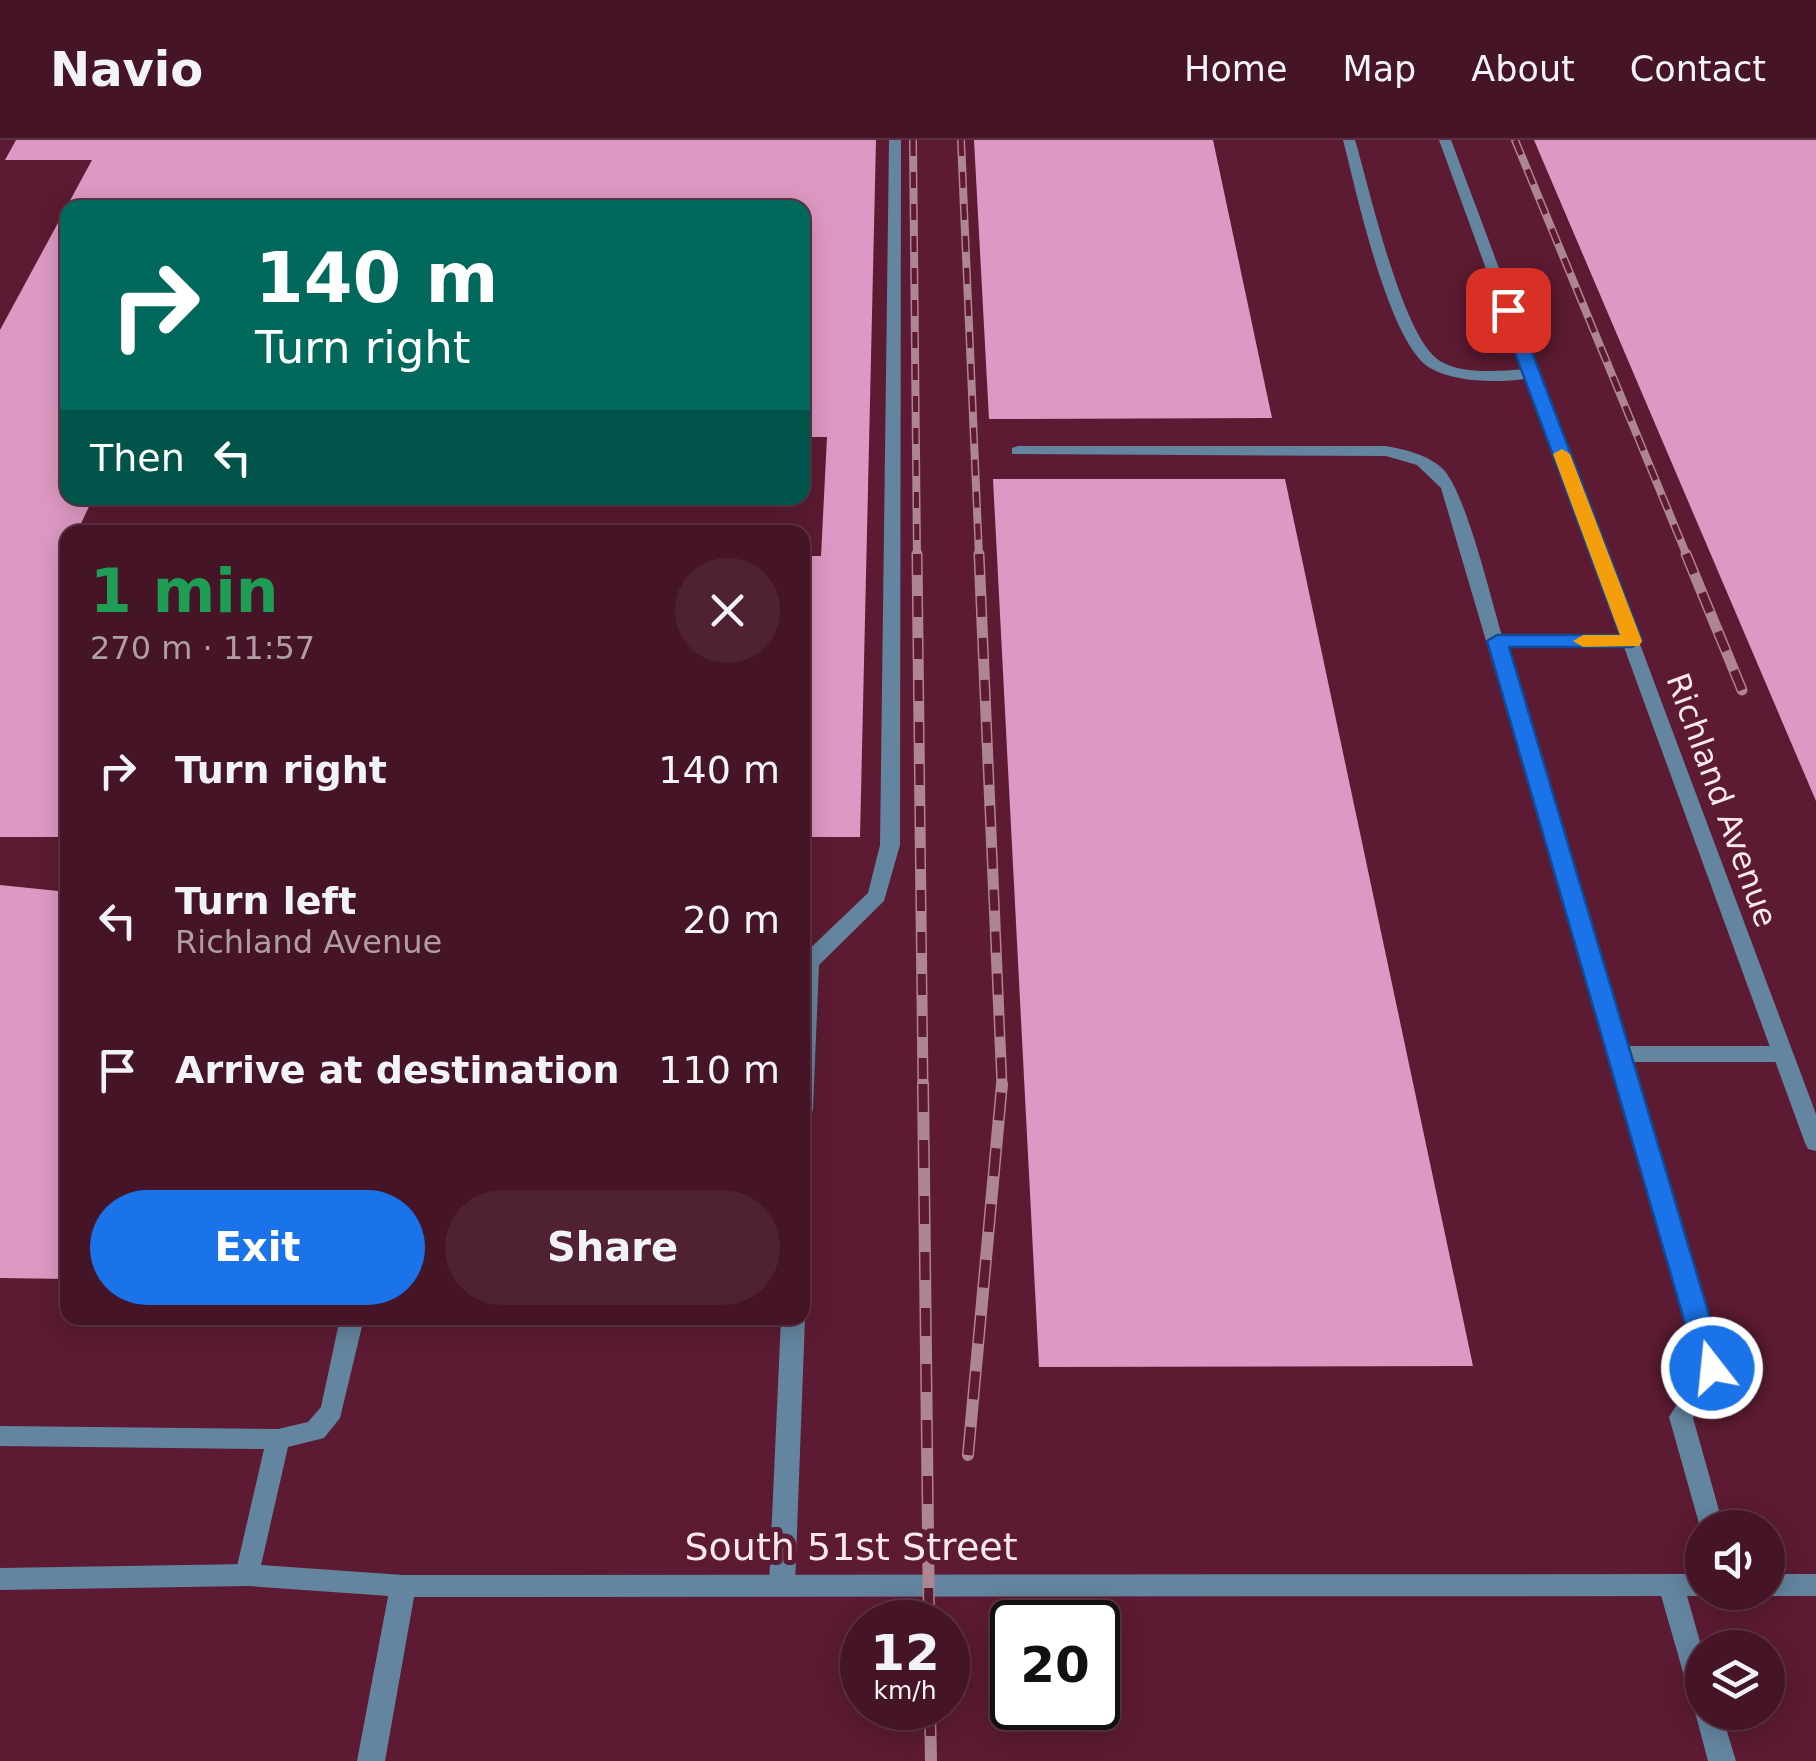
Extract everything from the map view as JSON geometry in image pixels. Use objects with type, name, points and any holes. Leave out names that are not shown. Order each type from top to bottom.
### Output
[{"type":"street","points":[[810,959],[877,896],[890,845],[895,140]]},
{"type":"street","points":[[1349,140],[1392,284],[1413,344],[1422,356],[1450,370],[1532,374]]},
{"type":"street","name":"Richland Avenue","points":[[1446,140],[1816,1143]]},
{"type":"street","points":[[1018,451],[1386,451],[1412,455],[1437,469],[1449,488],[1497,641],[1712,1368],[1681,1417],[1707,1510]]},
{"type":"street","points":[[1497,641],[1632,641]]},
{"type":"street","points":[[1619,1054],[1784,1054]]},
{"type":"street","points":[[0,1436],[278,1439],[314,1431],[332,1411],[350,1325]]},
{"type":"street","points":[[782,1585],[793,1325]]},
{"type":"street","points":[[248,1575],[278,1439]]},
{"type":"street","name":"South 51st Street","points":[[0,1579],[248,1575],[403,1586],[1685,1585]]},
{"type":"street","points":[[1671,1585],[1685,1634]]},
{"type":"street","points":[[1785,1585],[1816,1585]]},
{"type":"street","points":[[371,1761],[403,1586]]},
{"type":"street","points":[[1713,1730],[1722,1761]]},
{"type":"building","points":[[16,140],[876,140],[860,837],[810,837],[810,556],[821,556],[827,437],[810,437],[810,200],[70,200],[92,160],[5,160]]},
{"type":"building","points":[[974,140],[1213,140],[1272,418],[989,419]]},
{"type":"building","points":[[1534,140],[1816,140],[1816,801]]},
{"type":"building","points":[[60,219],[60,505],[90,505],[80,525],[60,525],[60,837],[0,837],[0,330]]},
{"type":"building","points":[[993,479],[1285,479],[1473,1366],[1039,1367]]},
{"type":"building","points":[[0,885],[60,891],[60,1279],[0,1278]]},
{"type":"railway","points":[[913,140],[917,556]]},
{"type":"railway","points":[[961,140],[979,556]]},
{"type":"railway","points":[[1515,140],[1687,556]]},
{"type":"railway","points":[[917,554],[923,1086]]},
{"type":"railway","points":[[979,554],[1002,1085]]},
{"type":"railway","points":[[1686,554],[1742,690]]},
{"type":"railway","points":[[923,1084],[929,1600]]},
{"type":"railway","points":[[968,1455],[1002,1085]]},
{"type":"railway","points":[[930,1730],[931,1761]]},
{"type":"slow traffic","points":[[1562,454],[1632,641],[1583,641]]},
{"type":"route","points":[[1508,310],[1632,641],[1497,641],[1712,1368]]}]
